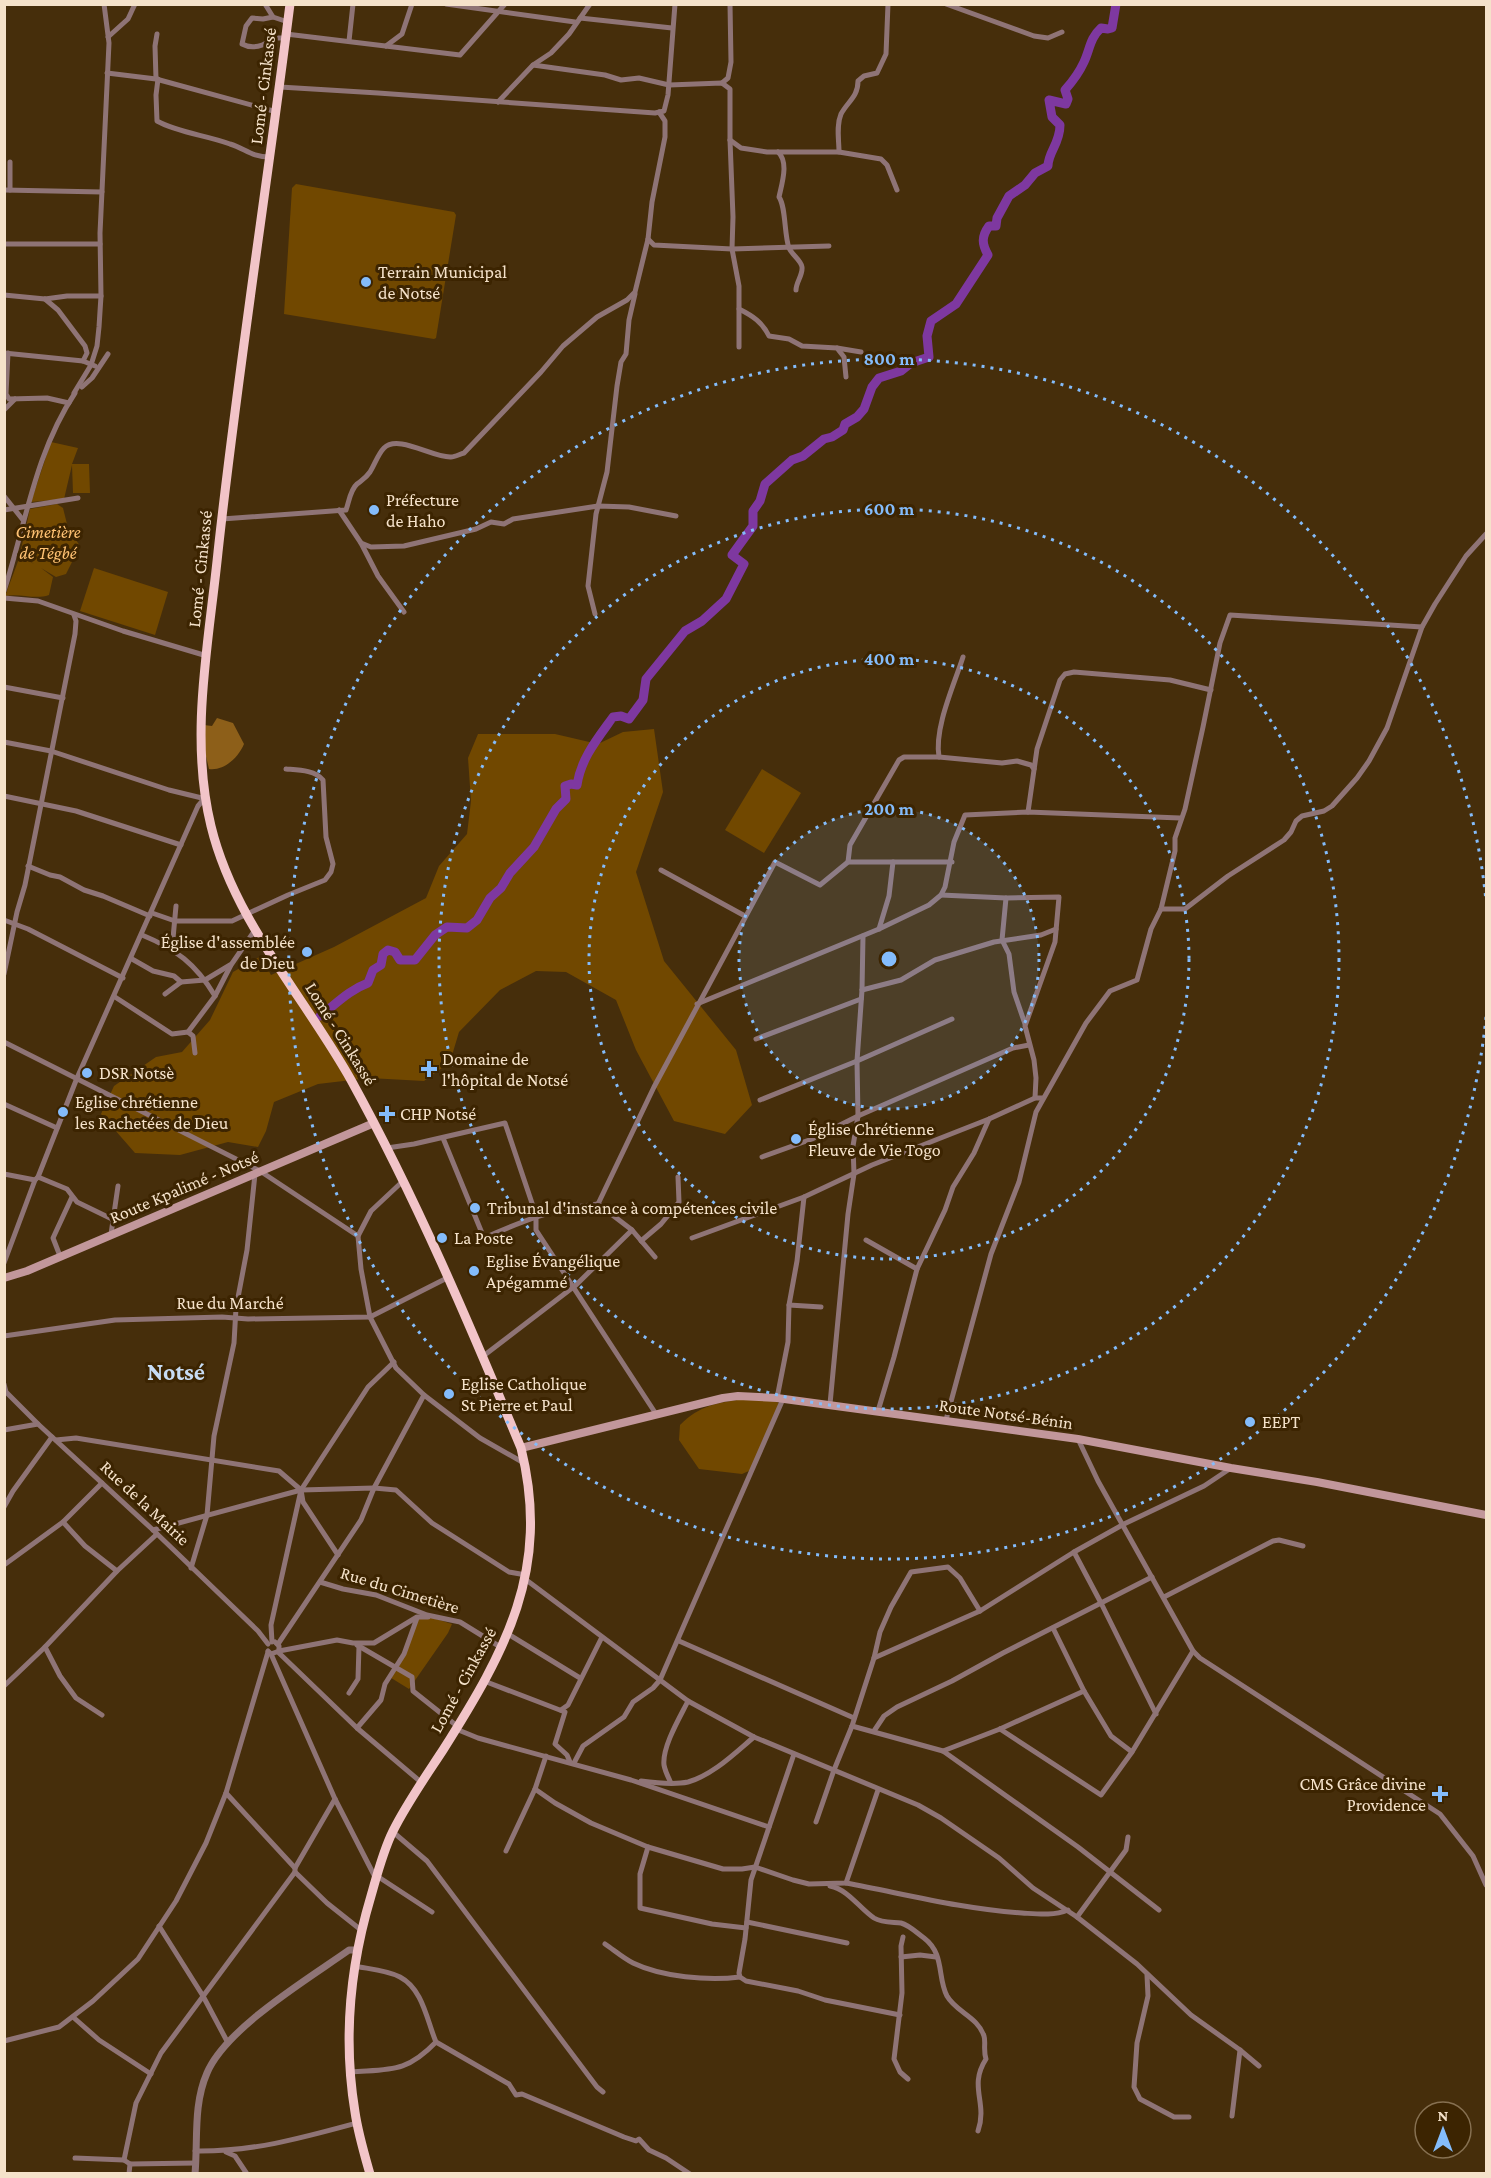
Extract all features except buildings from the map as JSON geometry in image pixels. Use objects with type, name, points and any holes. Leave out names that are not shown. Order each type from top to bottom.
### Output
[{"type":"highway","name":"Lomé - Cinkassé","points":[[290,4],[241,363],[203,690],[200,743],[205,799],[218,849],[246,914],[332,1049],[374,1123],[447,1278],[521,1448],[525,1463],[530,1523],[526,1577],[508,1634],[484,1681],[393,1832],[377,1877],[356,1950],[350,2025],[351,2072],[357,2123],[369,2174]]},
{"type":"main road","name":"Route Kpalimé - Notsé","points":[[4,1278],[374,1123]]},
{"type":"main road","name":"Route Notsé-Bénin","points":[[521,1448],[723,1398],[738,1396],[780,1398],[1078,1439],[1486,1515]]},
{"type":"street","points":[[4,591],[27,506],[46,449],[74,393],[92,365],[97,346],[101,296],[100,244],[108,37],[104,4]]},
{"type":"street","points":[[108,37],[128,19],[135,4]]},
{"type":"street","points":[[265,4],[273,16],[288,22]]},
{"type":"street","points":[[349,41],[353,4]]},
{"type":"street","points":[[386,46],[402,34],[412,4]]},
{"type":"street","points":[[446,4],[578,20],[672,28]]},
{"type":"street","points":[[273,16],[263,19],[252,18],[246,26],[242,44],[251,47],[266,43],[271,38],[286,36],[349,41],[460,55],[505,4]]},
{"type":"street","points":[[498,102],[533,65],[551,53],[569,34],[590,4]]},
{"type":"street","points":[[280,87],[555,107],[664,111],[669,84],[675,4]]},
{"type":"street","points":[[722,83],[728,78],[731,62],[730,4]]},
{"type":"street","points":[[839,152],[838,126],[842,114],[858,90],[858,81],[864,76],[877,73],[886,54],[888,4]]},
{"type":"street","points":[[946,4],[1034,36],[1048,38],[1062,32]]},
{"type":"street","points":[[157,34],[155,46],[157,121],[167,126],[232,144],[250,154],[270,157]]},
{"type":"street","points":[[533,65],[605,75],[621,80],[639,78],[669,84],[722,83],[730,89],[732,249],[739,286],[739,347]]},
{"type":"street","points":[[107,73],[157,79],[277,112]]},
{"type":"street","points":[[595,614],[588,586],[597,506],[607,472],[621,362],[626,354],[629,320],[648,239],[652,201],[666,137],[665,120],[659,112]]},
{"type":"street","points":[[730,140],[741,148],[778,152],[839,152],[881,159],[887,165],[897,190]]},
{"type":"street","points":[[778,152],[784,157],[785,165],[779,197],[783,203],[783,221],[789,246],[802,265],[801,275],[796,282],[796,290]]},
{"type":"street","points":[[10,162],[7,190],[102,192]]},
{"type":"street","points":[[648,239],[654,245],[732,249],[829,246]]},
{"type":"street","points":[[4,244],[100,244]]},
{"type":"street","points":[[222,519],[346,510],[351,491],[370,472],[385,446],[394,443],[434,455],[452,457],[464,453],[541,372],[562,346],[597,318],[636,292]]},
{"type":"street","points":[[4,295],[45,298],[101,296]]},
{"type":"street","points":[[45,298],[70,325],[85,346],[87,353],[83,361]]},
{"type":"street","points":[[739,309],[764,325],[769,336],[789,339],[802,346],[861,352]]},
{"type":"street","points":[[837,348],[844,357],[846,377]]},
{"type":"street","points":[[69,403],[47,398],[9,399],[6,394],[6,353],[83,361],[99,368]]},
{"type":"street","points":[[74,393],[92,378],[108,354]]},
{"type":"street","points":[[4,410],[15,399]]},
{"type":"street","points":[[4,496],[23,520]]},
{"type":"street","points":[[4,510],[78,498]]},
{"type":"street","points":[[361,543],[371,547],[404,546],[476,529],[491,522],[504,524],[513,519],[597,506],[629,507],[676,516]]},
{"type":"street","points":[[339,510],[361,543],[378,576],[404,612]]},
{"type":"street","points":[[1161,909],[1185,909],[1227,876],[1284,840],[1302,816],[1324,811],[1343,794],[1383,739],[1422,627],[1466,556],[1486,534]]},
{"type":"street","points":[[4,597],[38,601],[74,615],[207,656]]},
{"type":"street","points":[[4,974],[63,698],[76,621],[74,615]]},
{"type":"street","points":[[946,1420],[991,1254],[1019,1182],[1036,1112],[1042,1098],[1086,1023],[1110,991],[1137,980],[1151,929],[1161,909],[1220,643],[1230,615],[1422,627]]},
{"type":"street","points":[[939,757],[938,742],[963,657]]},
{"type":"street","points":[[1028,812],[1040,737],[1060,680],[1065,674],[1074,672],[1170,680],[1211,690]]},
{"type":"street","points":[[4,687],[63,698]]},
{"type":"street","points":[[4,742],[51,751],[205,799],[198,806],[77,1078],[4,1263]]},
{"type":"street","points":[[848,862],[850,845],[899,760],[904,757],[939,757],[1002,763],[1025,762],[1034,769]]},
{"type":"street","points":[[28,866],[60,877],[84,890],[175,921],[232,921],[324,880],[331,872],[333,864],[326,837],[323,780],[321,776],[311,772],[286,769]]},
{"type":"street","points":[[4,796],[76,811],[181,845]]},
{"type":"street","points":[[697,1004],[863,936],[929,905],[941,895],[952,862],[954,842],[965,815],[1028,812],[1180,818]]},
{"type":"street","points":[[598,1204],[654,1087],[775,862],[820,885],[848,862],[952,862]]},
{"type":"street","points":[[879,929],[889,896],[893,862]]},
{"type":"street","points":[[661,870],[745,916]]},
{"type":"street","points":[[941,895],[1006,898],[1059,897],[1055,942],[1025,1026]]},
{"type":"street","points":[[1006,898],[1002,940],[1009,954],[1014,992],[1025,1026],[1036,1078],[1035,1098]]},
{"type":"street","points":[[172,949],[176,906]]},
{"type":"street","points":[[4,920],[28,929],[123,978]]},
{"type":"street","points":[[862,990],[901,980],[935,960],[1002,940],[1041,935],[1056,929]]},
{"type":"street","points":[[188,1032],[215,996],[231,965],[255,930]]},
{"type":"street","points":[[142,935],[172,949],[185,958],[205,980],[215,996]]},
{"type":"street","points":[[830,1404],[848,1214],[854,1174],[853,1146],[858,1116],[857,1060],[863,936]]},
{"type":"street","points":[[132,958],[153,971],[174,976],[182,982]]},
{"type":"street","points":[[165,994],[182,982],[205,980],[231,965]]},
{"type":"street","points":[[114,997],[172,1034],[188,1032],[193,1036],[195,1053]]},
{"type":"street","points":[[756,1039],[861,999]]},
{"type":"street","points":[[760,1100],[952,1019]]},
{"type":"street","points":[[4,1041],[257,1173],[358,1236]]},
{"type":"street","points":[[762,1157],[812,1139],[858,1116],[1013,1048],[1029,1045]]},
{"type":"street","points":[[692,1238],[804,1197],[872,1164],[989,1119],[1035,1098],[1042,1098]]},
{"type":"street","points":[[4,1104],[57,1128]]},
{"type":"street","points":[[878,1410],[917,1269],[945,1210],[953,1187],[975,1153],[989,1119]]},
{"type":"street","points":[[387,1148],[443,1138],[505,1123],[536,1215],[536,1230],[656,1414]]},
{"type":"street","points":[[443,1138],[483,1238],[536,1215],[566,1207],[598,1204],[632,1230],[655,1257]]},
{"type":"street","points":[[191,1568],[207,1515],[214,1436],[234,1343],[235,1317],[248,1250],[257,1173]]},
{"type":"street","points":[[4,1174],[37,1178],[66,1189],[84,1206],[114,1220]]},
{"type":"street","points":[[641,1241],[661,1224],[679,1202],[678,1177]]},
{"type":"street","points":[[403,1181],[371,1210],[358,1236],[361,1269],[370,1317],[396,1368],[424,1395],[480,1438],[525,1463]]},
{"type":"street","points":[[111,1234],[118,1186]]},
{"type":"street","points":[[60,1256],[54,1238],[72,1197]]},
{"type":"street","points":[[572,1763],[583,1746],[624,1717],[633,1702],[660,1680],[679,1641],[780,1398],[788,1342],[789,1305],[797,1261],[804,1197]]},
{"type":"street","points":[[482,1357],[573,1288],[632,1230]]},
{"type":"street","points":[[866,1240],[917,1269]]},
{"type":"street","name":"Rue du Marché","points":[[4,1336],[115,1320],[370,1317],[447,1278]]},
{"type":"street","points":[[789,1305],[821,1307]]},
{"type":"street","points":[[394,1362],[368,1387],[301,1490],[271,1625],[274,1652],[335,1799],[377,1877],[432,1912]]},
{"type":"street","name":"Rue de la Mairie","points":[[4,1384],[5,1392],[38,1424],[273,1643]]},
{"type":"street","points":[[422,1783],[267,1648],[320,1582],[361,1520],[374,1488],[424,1395]]},
{"type":"street","points":[[4,1430],[38,1424]]},
{"type":"street","points":[[4,1507],[13,1491],[54,1439],[76,1438],[279,1471],[301,1490],[303,1502],[338,1555]]},
{"type":"street","points":[[1078,1439],[1098,1481],[1193,1651],[1303,1727],[1440,1814],[1473,1856],[1486,1886]]},
{"type":"street","points":[[874,1658],[980,1611],[1074,1552],[1124,1524],[1204,1485],[1231,1468]]},
{"type":"street","points":[[4,1565],[63,1522],[102,1483]]},
{"type":"street","points":[[4,1686],[45,1647],[155,1532],[207,1515],[301,1490],[374,1488],[396,1490],[432,1523],[509,1572],[526,1577],[688,1701],[754,1737],[918,1805],[941,1818],[999,1858],[1033,1888],[1077,1917],[1147,1974],[1191,2015],[1259,2066]]},
{"type":"street","points":[[63,1522],[85,1546],[117,1571]]},
{"type":"street","points":[[1164,1597],[1273,1541],[1279,1540],[1303,1546]]},
{"type":"street","points":[[1074,1552],[1156,1714]]},
{"type":"street","points":[[816,1822],[852,1726],[880,1632],[911,1572],[948,1567],[960,1578],[980,1611]]},
{"type":"street","points":[[874,1731],[884,1716],[897,1707],[952,1681],[1152,1577]]},
{"type":"street","name":"Rue du Cimetière","points":[[320,1582],[376,1595],[433,1616],[460,1622],[502,1648]]},
{"type":"street","points":[[274,1652],[337,1640],[374,1643],[417,1617],[433,1616]]},
{"type":"street","points":[[357,1728],[381,1700],[385,1684],[404,1654],[417,1617]]},
{"type":"street","points":[[1053,1628],[1084,1691],[1111,1736],[1132,1752]]},
{"type":"street","points":[[508,1634],[580,1678]]},
{"type":"street","points":[[561,1710],[568,1705],[602,1637]]},
{"type":"street","points":[[679,1641],[854,1718]]},
{"type":"street","points":[[353,1643],[412,1677],[413,1691],[457,1727],[478,1738],[631,1780],[769,1827]]},
{"type":"street","points":[[349,1693],[358,1679],[359,1646]]},
{"type":"street","points":[[45,1647],[60,1676],[76,1698],[102,1715]]},
{"type":"street","points":[[1000,1729],[1101,1795],[1132,1752],[1193,1651]]},
{"type":"street","points":[[4,2041],[52,2030],[73,2017],[138,1959],[176,1901],[206,1843],[226,1794],[274,1652]]},
{"type":"street","points":[[484,1681],[565,1712],[555,1744],[572,1763]]},
{"type":"street","points":[[943,1751],[1000,1729],[1084,1691]]},
{"type":"street","points":[[671,1783],[664,1766],[664,1759],[677,1721],[688,1701]]},
{"type":"street","points":[[852,1726],[943,1751],[1078,1847],[1159,1910]]},
{"type":"street","points":[[631,1780],[671,1783],[689,1781],[718,1766],[754,1737]]},
{"type":"street","points":[[740,1977],[751,1880],[794,1754]]},
{"type":"street","points":[[507,1851],[535,1789],[546,1756]]},
{"type":"street","points":[[535,1789],[555,1803],[591,1822],[648,1847],[723,1869],[755,1867],[793,1880],[835,1887],[877,1920],[905,1925],[926,1940],[940,1963],[948,1997],[974,2019],[984,2037],[983,2049],[986,2059],[977,2073],[982,2119],[978,2131]]},
{"type":"street","points":[[846,1883],[878,1790]]},
{"type":"street","points":[[226,1794],[327,1903],[361,1930]]},
{"type":"street","points":[[129,2174],[127,2162],[136,2103],[161,2053],[295,1870],[335,1799]]},
{"type":"street","points":[[393,1832],[428,1861],[603,2092]]},
{"type":"street","points":[[1077,1917],[1126,1850],[1128,1837]]},
{"type":"street","points":[[648,1847],[640,1874],[640,1908],[712,1924],[746,1925],[847,1943]]},
{"type":"street","points":[[826,1885],[846,1883],[921,1899],[1007,1912],[1056,1914],[1068,1910]]},
{"type":"street","points":[[159,1926],[203,1996],[228,2043]]},
{"type":"street","points":[[903,1936],[901,1946],[902,1993],[894,2059],[900,2072],[908,2079]]},
{"type":"street","points":[[605,1944],[632,1963],[662,1972],[716,1980],[740,1977],[746,1981],[798,1991],[825,2000],[900,2015]]},
{"type":"street","points":[[195,2174],[199,2105],[207,2073],[220,2051],[246,2024],[349,1950],[356,1950]]},
{"type":"street","points":[[901,1957],[920,1954],[936,1957]]},
{"type":"street","points":[[354,1965],[393,1974],[409,1983],[421,2000],[436,2042],[509,2084],[516,2094],[522,2094],[624,2137],[639,2139],[649,2150],[690,2174]]},
{"type":"street","points":[[1147,1974],[1149,1989],[1137,2043],[1134,2086],[1136,2093],[1140,2099],[1174,2117],[1189,2117]]},
{"type":"street","points":[[73,2017],[99,2040],[151,2074]]},
{"type":"street","points":[[351,2072],[388,2070],[409,2064],[421,2057],[436,2042]]},
{"type":"street","points":[[1232,2115],[1240,2050]]},
{"type":"street","points":[[195,2151],[226,2151],[255,2145],[276,2145],[357,2123]]},
{"type":"street","points":[[226,2151],[235,2157],[247,2174]]},
{"type":"street","points":[[75,2158],[127,2162],[196,2163]]},
{"type":"green space","name":"Terrain Municipal de Notsé","points":[[296,184],[454,212],[456,215],[436,338],[284,314],[292,188]]},
{"type":"green space","points":[[51,442],[78,448],[72,464],[89,464],[90,493],[73,493],[72,465],[64,499],[31,502]]},
{"type":"green space","name":"Cimetière de Tégbé","points":[[57,504],[63,508],[68,528],[80,546],[66,574],[56,577],[41,568],[53,577],[49,595],[5,596],[20,556],[34,564],[20,554],[30,509]]},
{"type":"green space","points":[[94,568],[168,592],[155,635],[80,611]]},
{"type":"green space","points":[[654,729],[663,792],[636,872],[664,961],[736,1050],[752,1105],[725,1134],[674,1121],[636,1050],[616,1000],[566,972],[536,971],[500,990],[459,1032],[450,1062],[424,1081],[369,1078],[318,1084],[274,1102],[266,1131],[258,1147],[228,1142],[180,1155],[135,1153],[101,1114],[114,1086],[156,1057],[182,1052],[210,1020],[233,972],[261,956],[271,975],[334,947],[426,898],[439,866],[467,834],[471,801],[468,758],[478,734],[555,734],[598,744],[623,732]]},
{"type":"green space","points":[[762,769],[801,793],[764,853],[725,830]]},
{"type":"green space","points":[[744,1399],[771,1400],[779,1403],[751,1470],[742,1474],[699,1469],[679,1440],[680,1425],[687,1418],[709,1406]]},
{"type":"green space","points":[[417,1618],[433,1618],[452,1624],[409,1689],[388,1676],[404,1655]]},
{"type":"shaded area","points":[[217,718],[233,723],[244,744],[238,754],[225,766],[209,769],[205,752],[204,725],[212,726]]},
{"type":"waterway","points":[[320,1016],[349,993],[368,983],[373,970],[381,965],[383,954],[388,950],[395,952],[400,960],[415,960],[435,935],[447,927],[467,928],[477,920],[490,898],[534,847],[556,809],[566,799],[565,786],[577,785],[586,757],[613,717],[621,716],[629,719],[643,700],[646,679],[685,631],[702,621],[726,599],[744,564],[732,555],[753,526],[753,511],[760,501],[765,484],[792,460],[803,456],[824,439],[843,430],[845,424],[857,417],[864,409],[872,387],[879,378],[901,371],[911,363],[929,357],[927,336],[931,321],[956,304],[988,255],[983,240],[986,230],[989,226],[996,226],[997,218],[1009,196],[1025,185],[1035,173],[1048,166],[1060,125],[1052,117],[1049,100],[1066,104],[1068,99],[1065,90],[1080,70],[1101,28],[1112,28],[1116,4]]},
{"type":"place","name":"Terrain Municipal de Notsé","points":[[366,282]]},
{"type":"place","name":"Préfecture de Haho","points":[[374,510]]},
{"type":"place","name":"Église d'assemblée de Dieu","points":[[307,952]]},
{"type":"place","name":"Domaine de l'hôpital de Notsé","points":[[429,1069]]},
{"type":"place","name":"DSR Notsè","points":[[87,1073]]},
{"type":"place","name":"Eglise chrétienne les Rachetées de Dieu","points":[[63,1112]]},
{"type":"place","name":"CHP Notsé","points":[[387,1114]]},
{"type":"place","name":"Église Chrétienne Fleuve de Vie Togo","points":[[796,1139]]},
{"type":"place","name":"Tribunal d'instance à compétences civile","points":[[475,1208]]},
{"type":"place","name":"La Poste","points":[[442,1238]]},
{"type":"place","name":"Eglise Évangélique Apégammé","points":[[474,1271]]},
{"type":"place","name":"Eglise Catholique St Pierre et Paul","points":[[449,1394]]},
{"type":"place","name":"EEPT","points":[[1250,1422]]},
{"type":"place","name":"CMS Grâce divine Providence","points":[[1440,1794]]},
{"type":"district","name":"Notsé","points":[[176,1372]]}]
